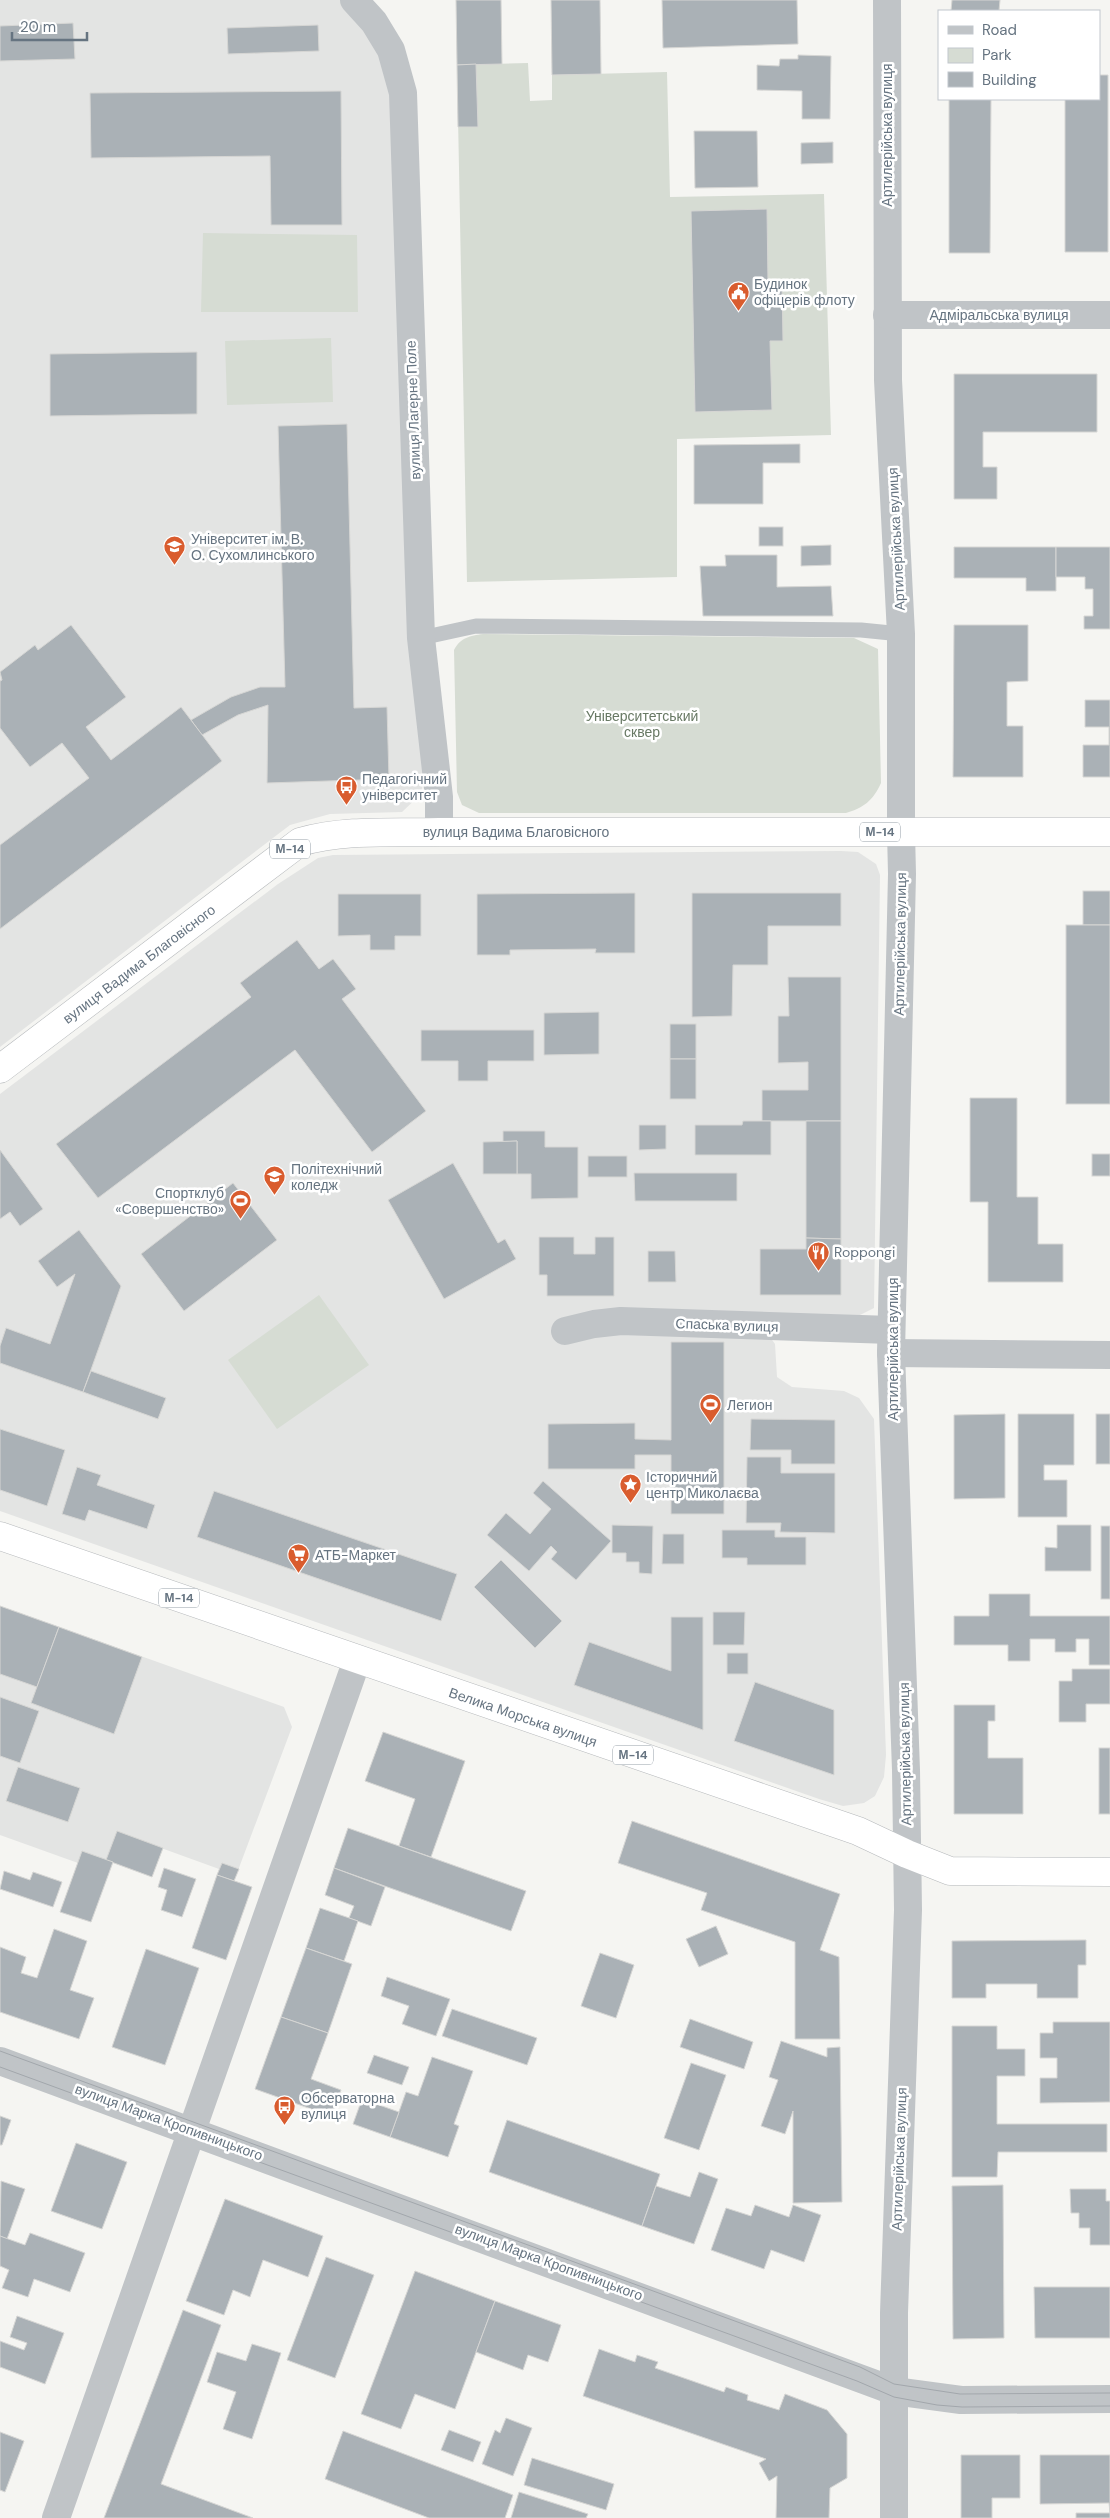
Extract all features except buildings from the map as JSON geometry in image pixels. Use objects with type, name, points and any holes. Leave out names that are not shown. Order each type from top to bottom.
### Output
[{"type":"highway","name":"вулиця Вадима Благовісного","points":[[0,1068],[300,842],[323,835],[439,832],[1110,832]]},
{"type":"highway","name":"Велика Морська вулиця","points":[[0,1536],[858,1831],[907,1854],[950,1871],[1110,1872]]},
{"type":"street","name":"вулиця Лагерне Поле","points":[[354,0],[374,22],[391,50],[404,93],[421,638],[439,797],[439,832]]},
{"type":"street","name":"Артилерійська вулиця","points":[[886,0],[888,380],[901,634],[902,874],[891,1342],[906,1770],[908,1910],[894,2304],[894,2518]]},
{"type":"street","name":"Адміральська вулиця","points":[[887,315],[1110,315]]},
{"type":"street","name":"Спаська вулиця","points":[[565,1331],[594,1324],[621,1321],[891,1342],[1110,1355]]},
{"type":"street","points":[[56,2518],[357,1660]]},
{"type":"street","name":"вулиця Марка Кропивницького","points":[[0,2061],[894,2391],[961,2400],[1110,2399]]},
{"type":"lane","points":[[421,638],[476,626],[861,630],[901,634]]},
{"type":"shaded area","name":"Університет ім. В. О. Сухомлинського","points":[[0,0],[341,0],[383,54],[395,93],[424,776],[421,794],[402,812],[330,814],[290,825],[0,1047]]},
{"type":"shaded area","points":[[858,852],[876,864],[880,875],[874,1308],[856,1317],[770,1337],[775,1344],[777,1377],[792,1387],[844,1391],[859,1398],[874,1419],[886,1755],[884,1777],[875,1796],[864,1803],[843,1806],[819,1799],[0,1511],[0,1094],[278,884],[318,858],[333,855]]},
{"type":"shaded area","points":[[0,1606],[284,1707],[292,1727],[234,1881],[217,1875],[219,1869],[117,1832],[106,1860],[78,1863],[0,1835]]},
{"type":"green space","points":[[528,63],[530,101],[552,100],[552,75],[667,72],[670,197],[824,194],[831,435],[677,439],[677,577],[467,582],[457,65]]},
{"type":"green space","points":[[203,233],[357,235],[358,312],[201,312]]},
{"type":"green space","points":[[331,338],[333,402],[227,405],[225,341]]},
{"type":"green space","name":"Університетський сквер","points":[[483,634],[854,638],[878,649],[881,783],[875,795],[867,803],[858,809],[846,813],[479,813],[462,805],[457,792],[454,650],[463,640]]},
{"type":"green space","points":[[319,1295],[369,1365],[277,1429],[228,1360]]},
{"type":"tram line","points":[[0,2051],[860,2367],[894,2384],[960,2394],[1110,2393]]},
{"type":"tram line","points":[[0,2067],[857,2381],[894,2397],[937,2405],[962,2407],[1110,2406]]},
{"type":"place","name":"Будинок офіцерів флоту","points":[[738,311]]},
{"type":"place","name":"Університет ім. В. О. Сухомлинського","points":[[175,566]]},
{"type":"place","name":"Педагогічний університет","points":[[346,806]]},
{"type":"place","name":"Політехнічний коледж","points":[[275,1196]]},
{"type":"place","name":"Спортклуб «Совершенство»","points":[[240,1220]]},
{"type":"place","name":"Roppongi","points":[[818,1271]]},
{"type":"place","name":"Легион","points":[[711,1424]]},
{"type":"place","name":"Історичний центр Миколаєва","points":[[630,1504]]},
{"type":"place","name":"АТБ-Маркет","points":[[299,1574]]},
{"type":"place","name":"Обсерваторна вулиця","points":[[285,2125]]}]
